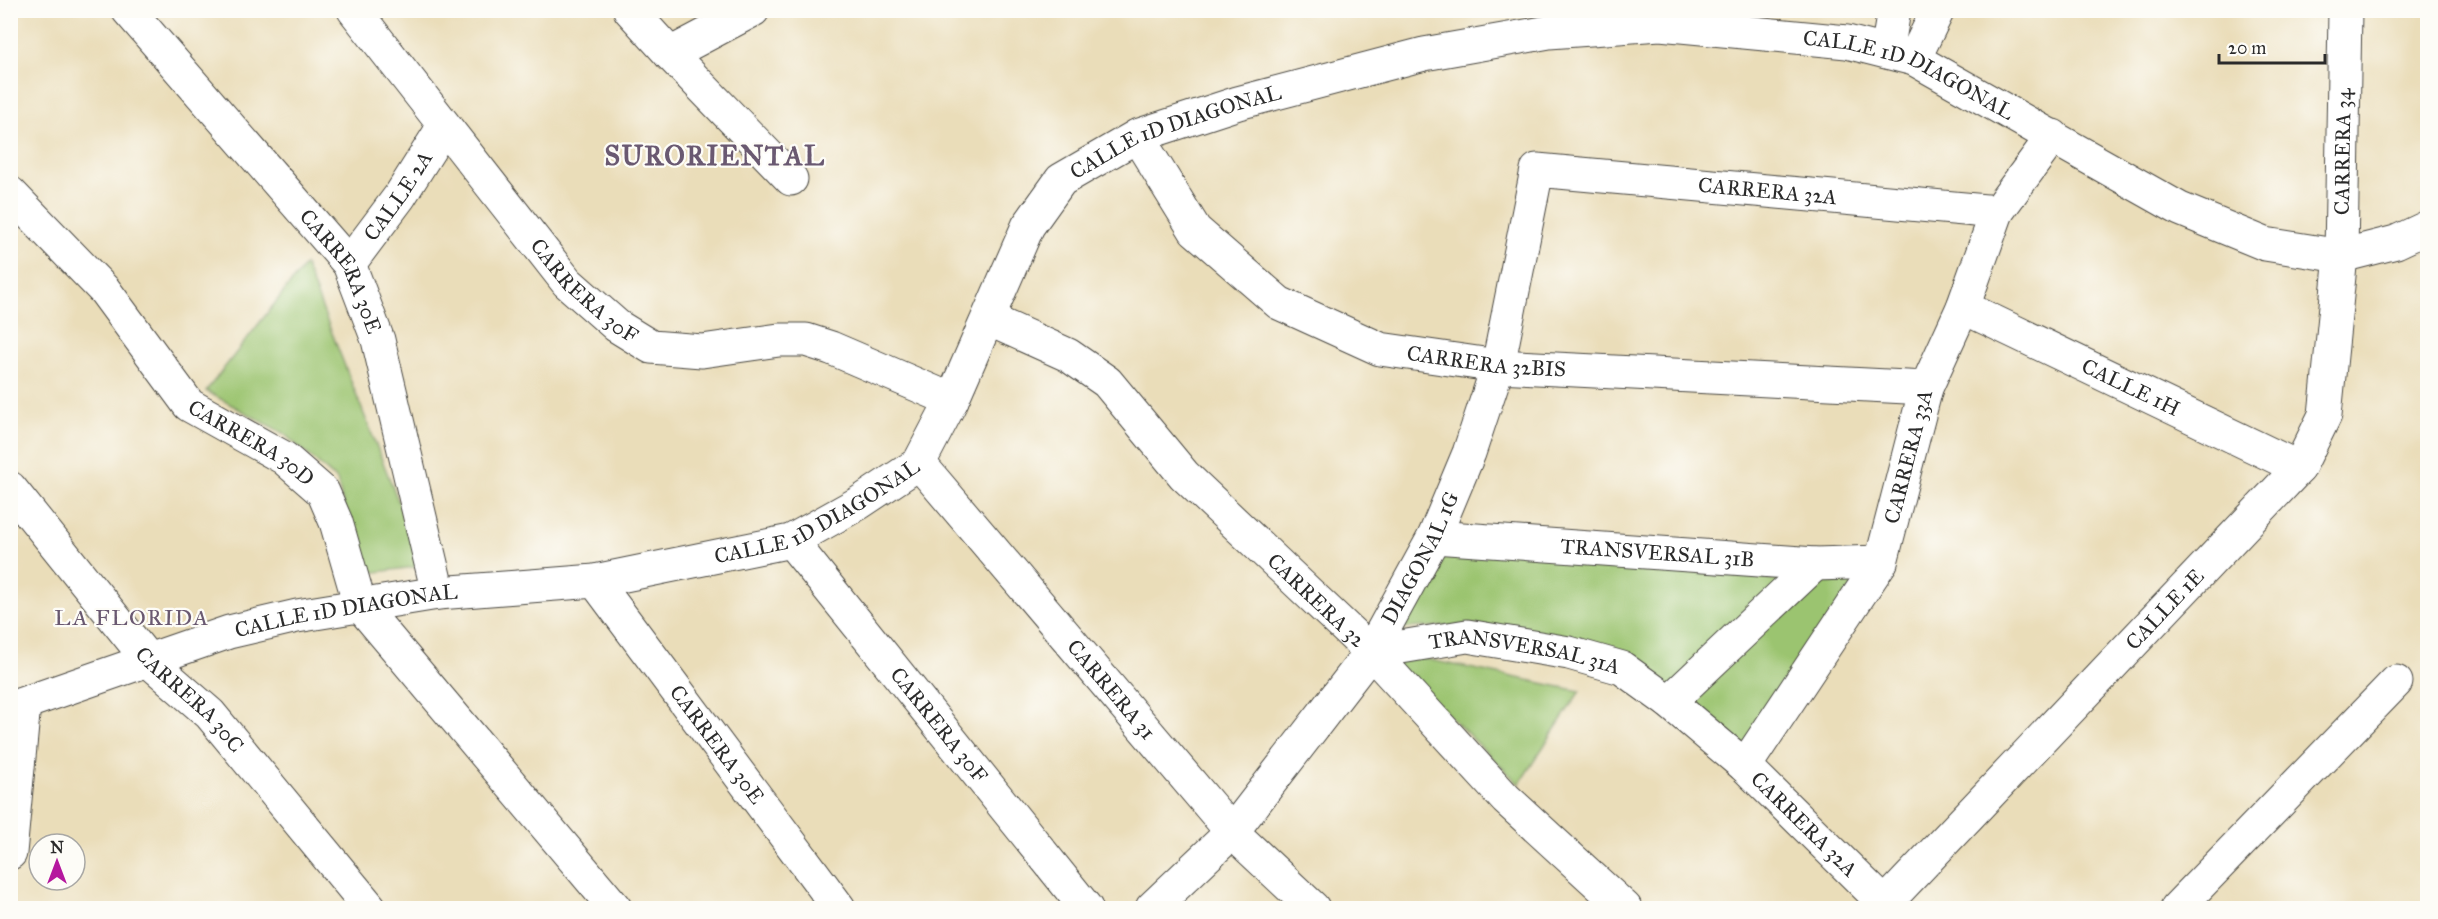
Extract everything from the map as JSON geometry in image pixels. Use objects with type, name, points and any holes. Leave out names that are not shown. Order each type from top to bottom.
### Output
[{"type":"street","name":"CARRERA 30E","points":[[128,10],[350,264],[378,340],[438,593]]},
{"type":"street","name":"CARRERA 30F","points":[[354,10],[567,282],[617,326],[651,347],[702,351],[779,340],[806,340],[831,348],[952,400]]},
{"type":"street","points":[[630,10],[791,179]]},
{"type":"street","points":[[670,54],[753,10]]},
{"type":"street","points":[[1894,10],[1900,55]]},
{"type":"street","points":[[1900,55],[1938,10]]},
{"type":"street","name":"CARRERA 34","points":[[2341,256],[2345,10]]},
{"type":"street","name":"CALLE 1D DIAGONAL","points":[[17,706],[229,632],[297,616],[438,593],[595,580],[791,541],[859,503],[919,463],[952,400],[1028,226],[1061,180],[1137,136],[1238,103],[1424,54],[1549,32],[1660,24],[1847,42],[1900,55],[2053,136],[2180,209],[2265,244],[2341,256],[2396,242],[2427,227]]},
{"type":"street","name":"CALLE 2A","points":[[350,264],[400,196],[444,126]]},
{"type":"street","name":"CARRERA 32BIS","points":[[1137,136],[1196,230],[1279,303],[1380,349],[1498,366],[1926,387]]},
{"type":"street","name":"CARRERA 33A","points":[[1744,766],[1881,562],[1926,387],[1963,307],[1997,212],[2053,136]]},
{"type":"street","name":"DIAGONAL 1G","points":[[1152,909],[1232,832],[1371,652],[1434,537],[1469,453],[1498,366],[1537,170]]},
{"type":"street","name":"CARRERA 32A","points":[[1537,170],[1997,212]]},
{"type":"street","name":"CARRERA 30D","points":[[10,193],[105,291],[189,405],[284,458],[323,492],[336,522],[360,605],[615,909]]},
{"type":"street","name":"CALLE 1E","points":[[1885,907],[2300,468],[2325,415],[2341,256]]},
{"type":"street","name":"CALLE 1H","points":[[1963,307],[2300,468]]},
{"type":"street","name":"CARRERA 32","points":[[988,319],[1068,355],[1107,382],[1184,475],[1371,652],[1506,799],[1625,909]]},
{"type":"street","name":"CARRERA 31","points":[[919,463],[1232,832],[1313,909]]},
{"type":"street","name":"CARRERA 30C","points":[[10,488],[149,661],[210,714],[370,909]]},
{"type":"street","name":"TRANSVERSAL 31B","points":[[1434,537],[1815,564],[1881,562]]},
{"type":"street","name":"CARRERA 30F","points":[[791,541],[1086,909]]},
{"type":"street","points":[[1669,702],[1815,564]]},
{"type":"street","name":"CARRERA 30E","points":[[595,580],[840,909]]},
{"type":"street","name":"TRANSVERSAL 31A","points":[[1371,652],[1467,636],[1557,651],[1622,668],[1669,702],[1744,766]]},
{"type":"street","points":[[2177,909],[2396,682]]},
{"type":"street","points":[[10,853],[17,706]]},
{"type":"street","name":"CARRERA 32A","points":[[1744,766],[1885,907]]},
{"type":"green space","points":[[305,265],[424,566],[361,574],[337,480],[283,433],[206,391]]},
{"type":"green space","points":[[1429,541],[1798,582],[1855,582],[1743,750],[1624,658],[1475,625],[1382,629]]},
{"type":"green space","points":[[1382,650],[1580,691],[1519,784]]},
{"type":"district","name":"SURORIENTAL","points":[[715,155]]},
{"type":"district","name":"LA FLORIDA","points":[[132,617]]}]
